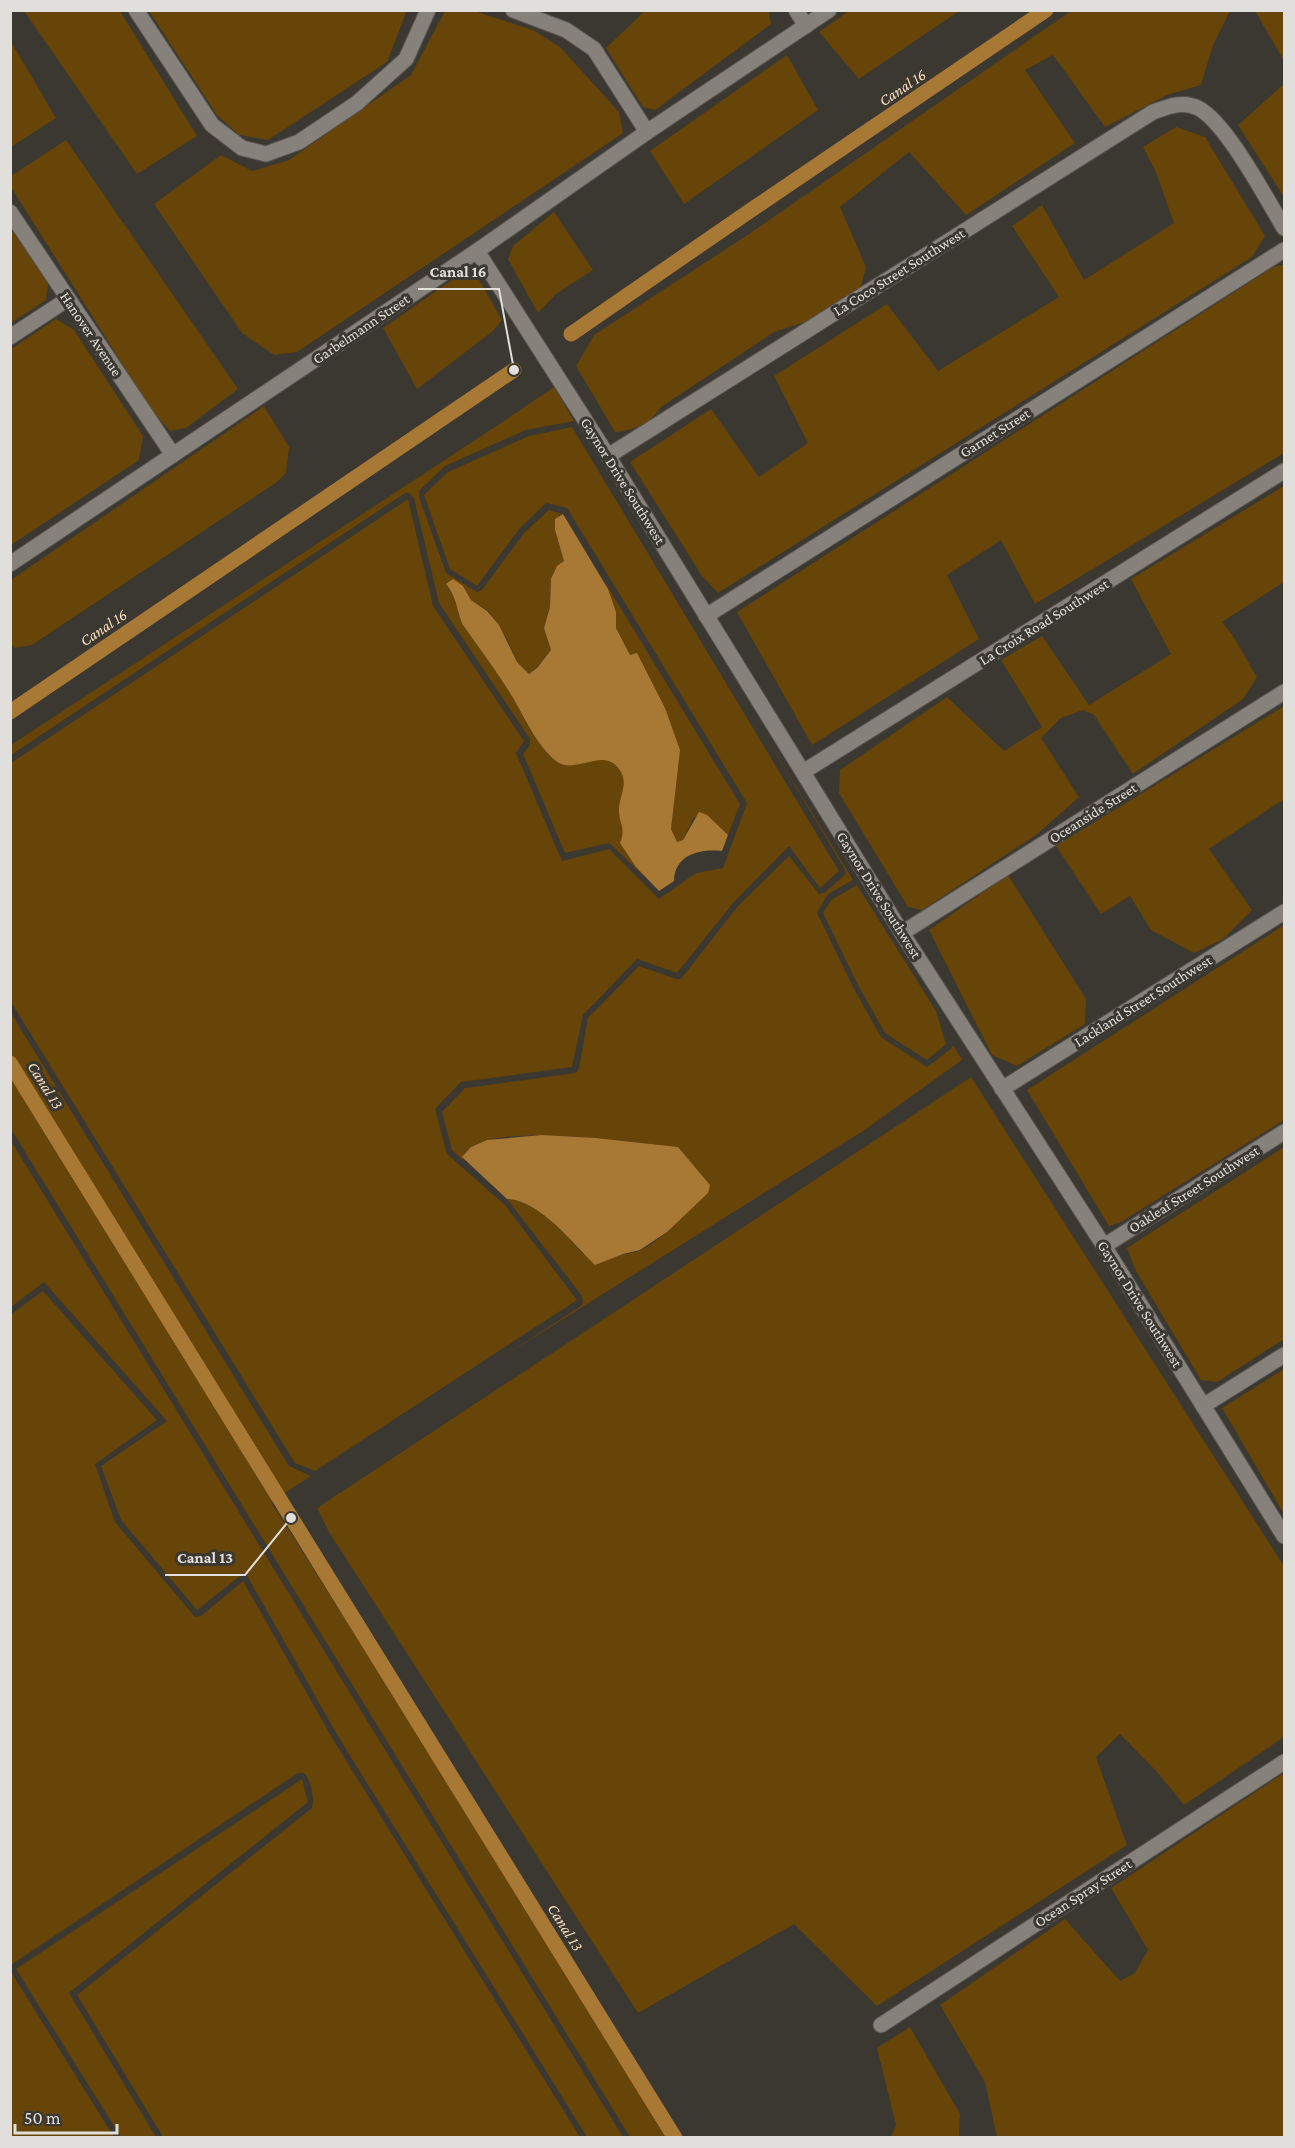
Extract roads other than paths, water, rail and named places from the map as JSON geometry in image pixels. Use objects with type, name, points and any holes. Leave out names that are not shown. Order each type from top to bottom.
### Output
[{"type":"street","points":[[136,10],[212,125],[242,148],[266,154],[299,142],[357,103],[406,59],[428,10]]},
{"type":"street","points":[[513,10],[566,30],[594,49],[647,132]]},
{"type":"street","points":[[796,10],[806,26]]},
{"type":"street","name":"Garbelmann Street","points":[[10,564],[829,10]]},
{"type":"street","name":"La Coco Street Southwest","points":[[608,456],[1153,112],[1174,104],[1197,107],[1214,120],[1227,136],[1284,228]]},
{"type":"street","name":"Hanover Avenue","points":[[10,212],[173,455]]},
{"type":"street","name":"Gaynor Drive Southwest","points":[[477,250],[608,456],[902,933],[1104,1246],[1284,1536]]},
{"type":"street","name":"Garnet Street","points":[[706,616],[1284,250]]},
{"type":"street","points":[[10,338],[68,299]]},
{"type":"street","name":"La Croix Road Southwest","points":[[803,772],[1284,471]]},
{"type":"street","name":"Oceanside Street","points":[[902,933],[1284,692]]},
{"type":"street","name":"Lackland Street Southwest","points":[[1002,1089],[1284,912]]},
{"type":"street","name":"Oakleaf Street Southwest","points":[[1104,1246],[1284,1132]]},
{"type":"street","points":[[1203,1406],[1284,1355]]},
{"type":"street","name":"Ocean Spray Street","points":[[880,2025],[1284,1762]]},
{"type":"waterway","name":"Canal 16","points":[[571,334],[1046,10]]},
{"type":"waterway","name":"Canal 16","points":[[10,712],[514,370]]},
{"type":"waterway","name":"Canal 13","points":[[10,1063],[675,2138]]},
{"type":"place","name":"Canal 16","points":[[514,370]]},
{"type":"place","name":"Canal 13","points":[[291,1518]]}]
